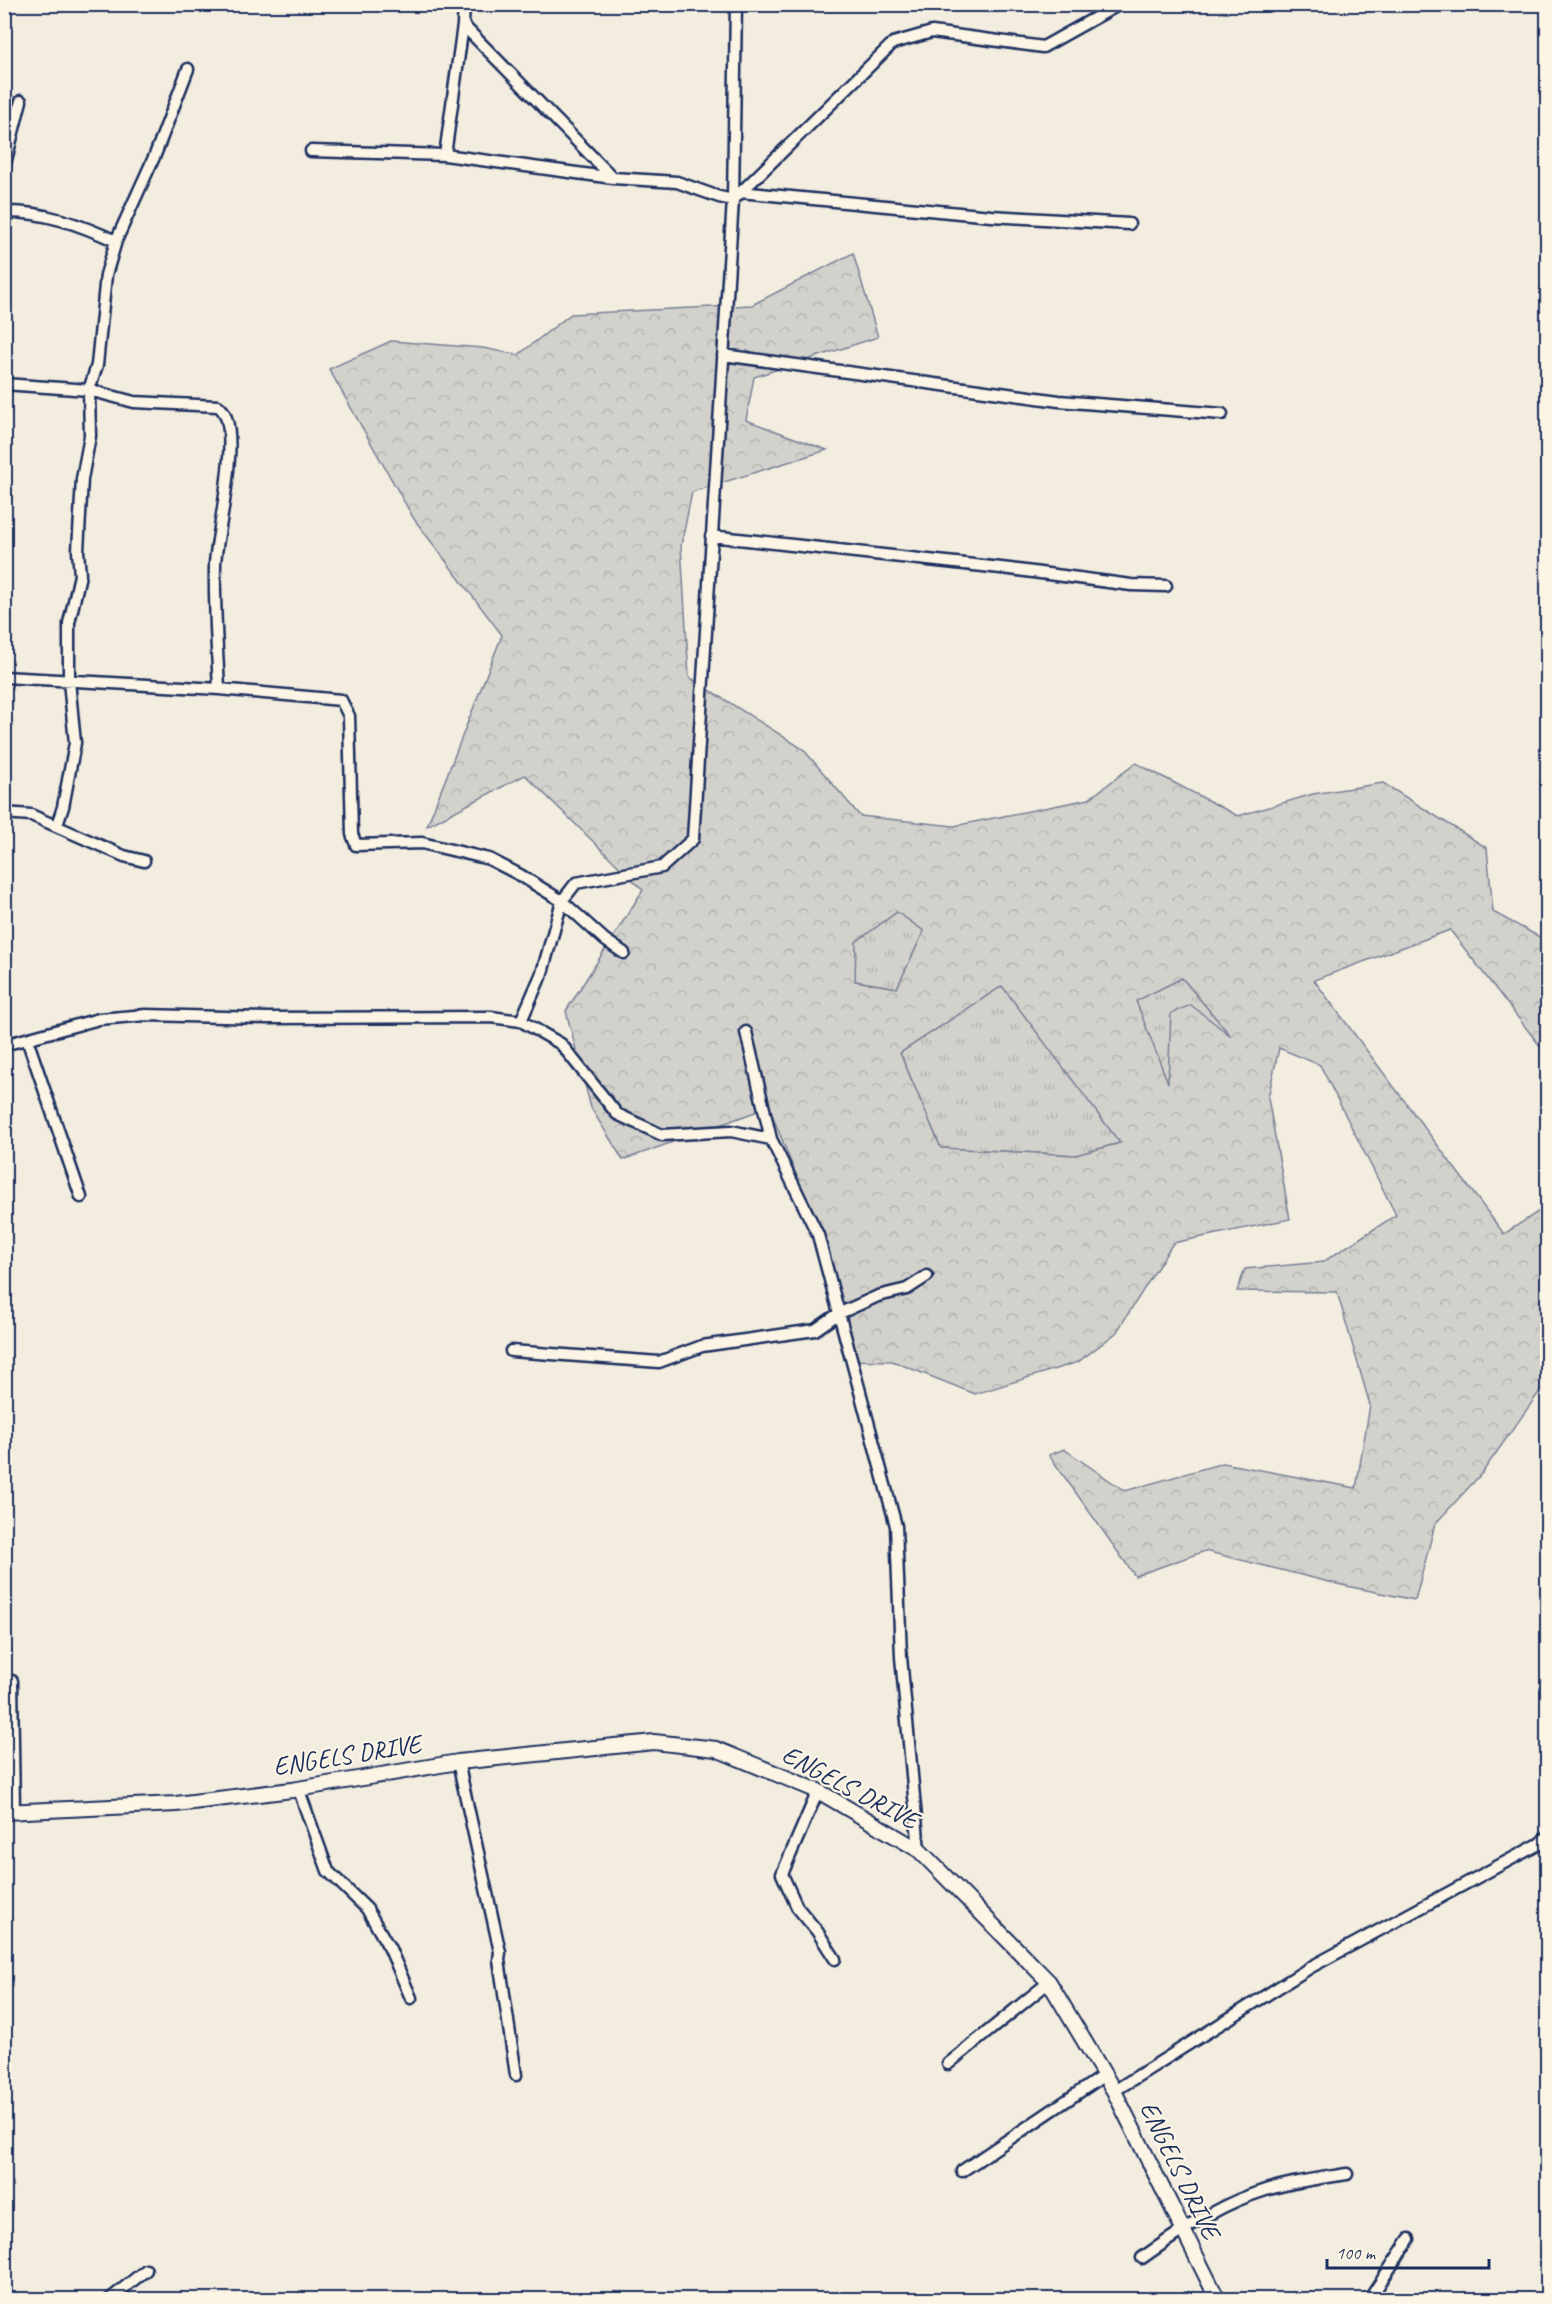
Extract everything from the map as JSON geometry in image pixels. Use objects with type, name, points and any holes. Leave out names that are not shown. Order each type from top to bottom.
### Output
[{"type":"street","points":[[445,155],[464,4]]},
{"type":"street","points":[[521,1021],[542,973],[562,901],[576,883],[662,867],[693,839],[723,355],[736,196],[736,4]]},
{"type":"street","points":[[736,196],[893,42],[932,32],[1043,47],[1120,4]]},
{"type":"street","points":[[463,25],[613,178]]},
{"type":"street","points":[[57,825],[63,807],[75,743],[69,681],[69,623],[80,574],[78,551],[82,479],[90,436],[89,390],[97,365],[106,275],[116,241],[155,155],[188,69]]},
{"type":"street","points":[[4,168],[21,101]]},
{"type":"street","points":[[311,151],[445,155],[613,178],[677,182],[719,197],[736,196],[991,216],[1129,224]]},
{"type":"street","points":[[4,212],[20,211],[84,226],[116,241]]},
{"type":"street","points":[[723,355],[1059,401],[1222,414]]},
{"type":"street","points":[[4,384],[89,390],[134,402],[218,406],[225,413],[230,473],[215,561],[219,689]]},
{"type":"street","points":[[711,536],[1010,569],[1131,585],[1166,586]]},
{"type":"street","points":[[4,677],[219,689],[341,700],[349,716],[352,834],[356,845],[422,843],[489,859],[562,901],[605,940],[624,953]]},
{"type":"street","points":[[4,813],[31,815],[124,856],[144,861]]},
{"type":"street","points":[[4,1045],[99,1018],[146,1015],[267,1018],[491,1017],[521,1021],[561,1044],[617,1114],[662,1135],[731,1131],[771,1139]]},
{"type":"street","points":[[746,1032],[771,1139],[818,1235],[896,1527],[901,1657],[919,1850]]},
{"type":"street","points":[[27,1040],[81,1197]]},
{"type":"street","points":[[511,1351],[659,1362],[702,1346],[815,1330],[838,1314],[878,1296],[907,1288],[927,1276]]},
{"type":"street","points":[[9,1811],[12,1681]]},
{"type":"street","name":"ENGELS DRIVE","points":[[9,1811],[176,1804],[298,1788],[458,1762],[654,1742],[716,1749],[818,1791],[919,1850],[1049,1982],[1114,2091],[1218,2300]]},
{"type":"street","points":[[458,1762],[500,1952],[499,1960],[516,2075]]},
{"type":"street","points":[[298,1788],[328,1870],[367,1909],[390,1949],[411,1998]]},
{"type":"street","points":[[818,1791],[782,1875],[797,1907],[817,1931],[835,1959]]},
{"type":"street","points":[[1114,2091],[1311,1967],[1539,1844],[1548,1836]]},
{"type":"street","points":[[948,2064],[1049,1982]]},
{"type":"street","points":[[962,2171],[1103,2076]]},
{"type":"street","points":[[1143,2258],[1182,2229],[1250,2195],[1299,2181],[1347,2174]]},
{"type":"street","points":[[1369,2300],[1409,2239]]},
{"type":"street","points":[[109,2300],[146,2270]]},
{"type":"street","points":[[4,2294],[8,2300]]},
{"type":"green space","points":[[853,253],[878,337],[754,377],[746,420],[827,450],[692,492],[681,546],[689,677],[803,749],[860,816],[954,826],[1089,799],[1136,763],[1238,816],[1313,794],[1383,783],[1487,848],[1493,912],[1547,941],[1547,1055],[1450,930],[1314,980],[1504,1234],[1547,1206],[1547,1381],[1482,1473],[1435,1524],[1415,1600],[1337,1584],[1205,1551],[1135,1576],[1049,1455],[1064,1449],[1125,1491],[1223,1463],[1356,1488],[1370,1405],[1337,1292],[1237,1291],[1245,1269],[1323,1262],[1396,1215],[1320,1065],[1279,1048],[1268,1098],[1290,1219],[1173,1243],[1116,1333],[1078,1362],[975,1394],[892,1361],[844,1360],[814,1241],[808,1205],[769,1107],[623,1160],[591,1108],[566,1011],[643,890],[525,775],[427,826],[502,635],[414,519],[329,369],[391,341],[483,348],[518,355],[571,314],[752,305]],"holes":[[[897,912],[924,931],[897,988],[855,981],[856,942]],[[1182,978],[1231,1036],[1191,1005],[1171,1013],[1168,1083],[1136,1001]],[[1002,986],[1120,1143],[1076,1155],[941,1148],[900,1053]]]},
{"type":"green space","points":[[897,912],[924,931],[897,988],[855,981],[855,942]]},
{"type":"green space","points":[[1182,978],[1234,1039],[1168,1084],[1135,1001]]},
{"type":"green space","points":[[1002,985],[1120,1143],[1076,1155],[941,1148],[900,1053]]}]
